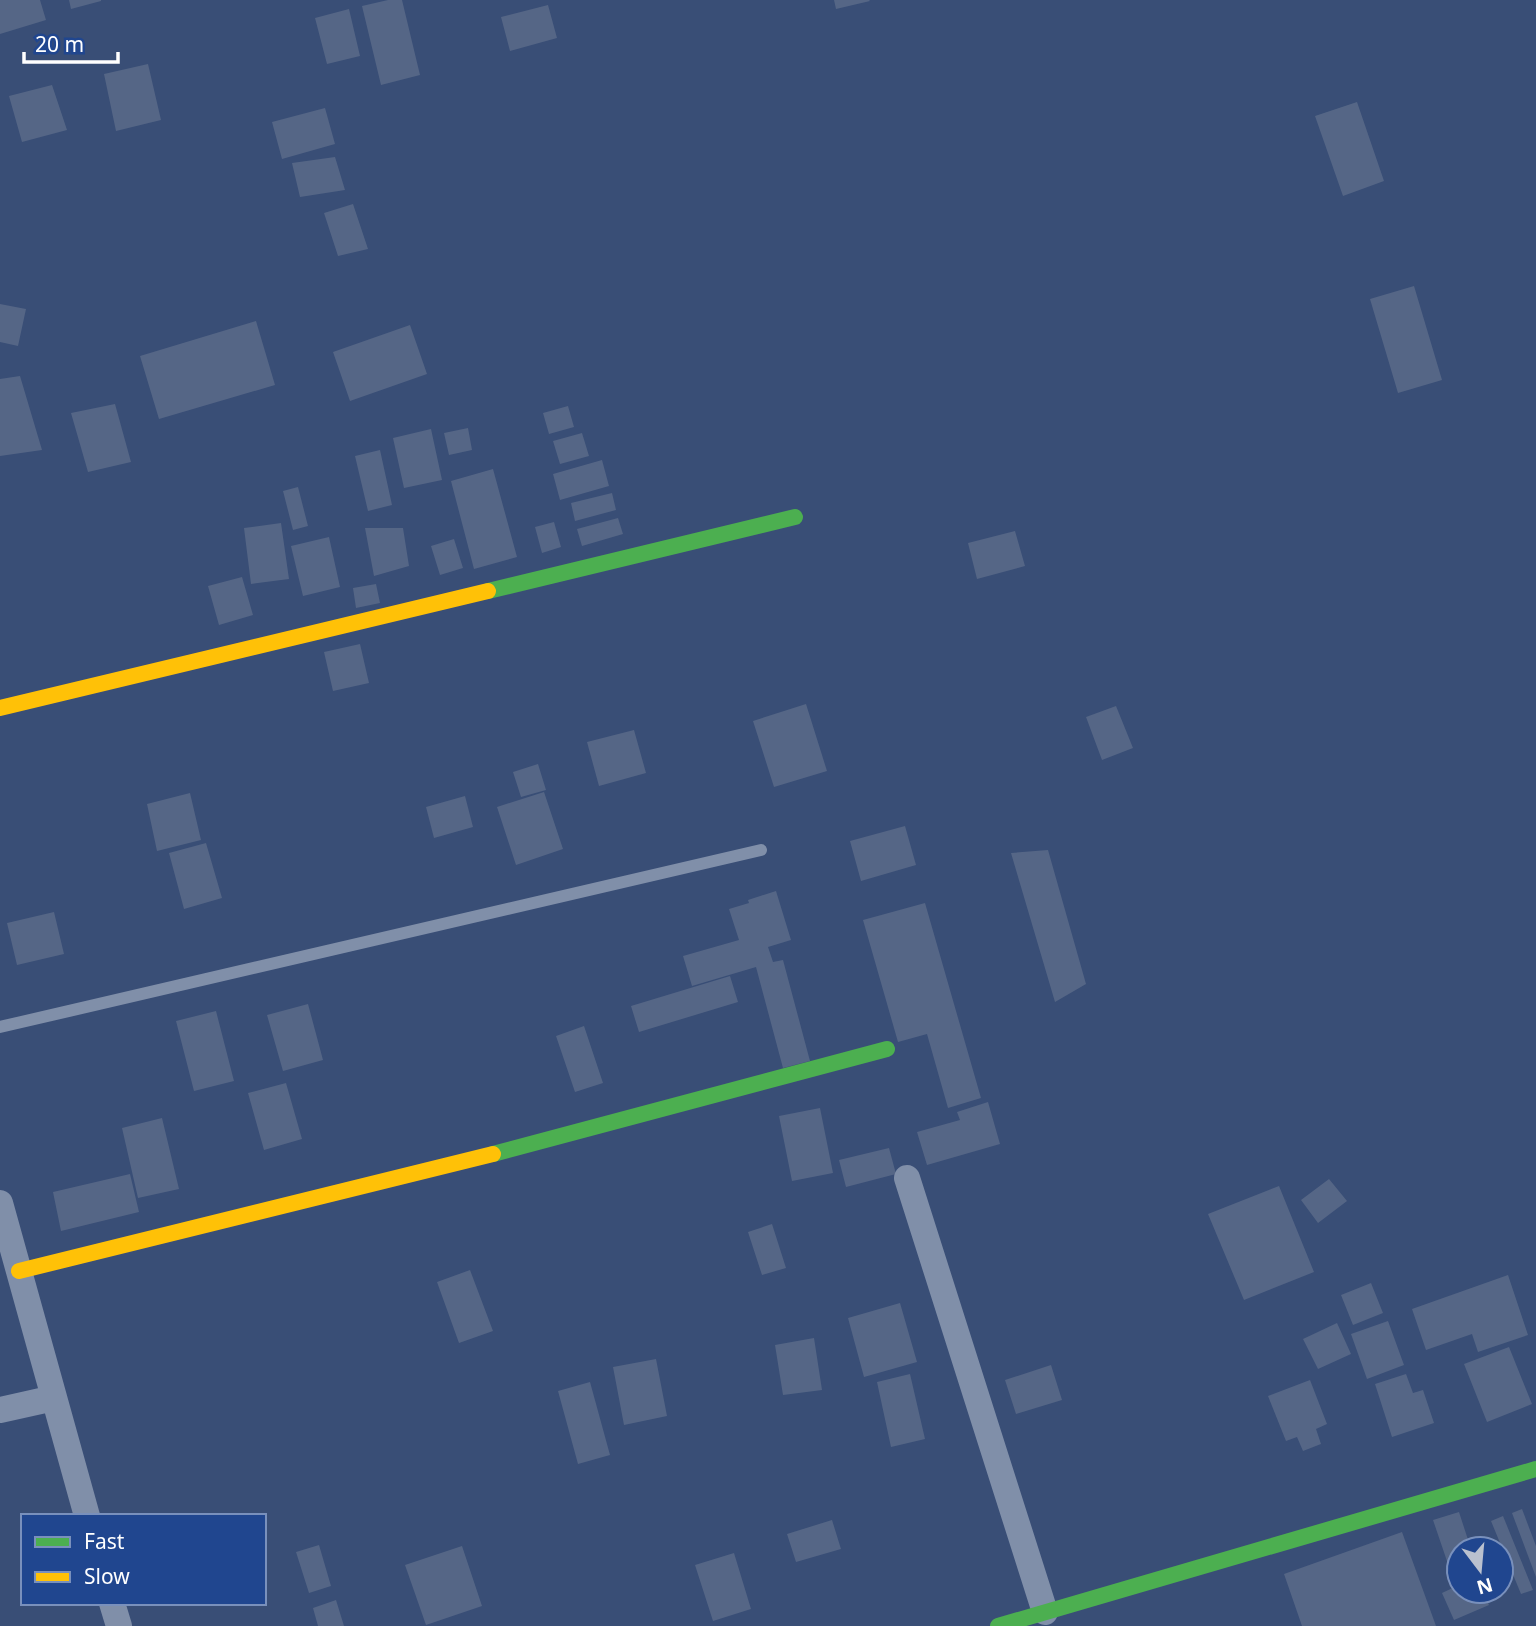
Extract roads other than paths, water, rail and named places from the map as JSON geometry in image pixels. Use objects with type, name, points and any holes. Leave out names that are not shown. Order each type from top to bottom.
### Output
[{"type":"street","points":[[0,708],[795,517]]},
{"type":"street","points":[[19,1270],[506,1151],[887,1049]]},
{"type":"street","points":[[907,1178],[1045,1612]]},
{"type":"street","points":[[0,1203],[86,1514]]},
{"type":"street","points":[[0,1410],[54,1398]]},
{"type":"street","points":[[998,1626],[1536,1469]]},
{"type":"street","points":[[113,1605],[119,1626]]},
{"type":"lane","points":[[0,1027],[761,850]]}]
